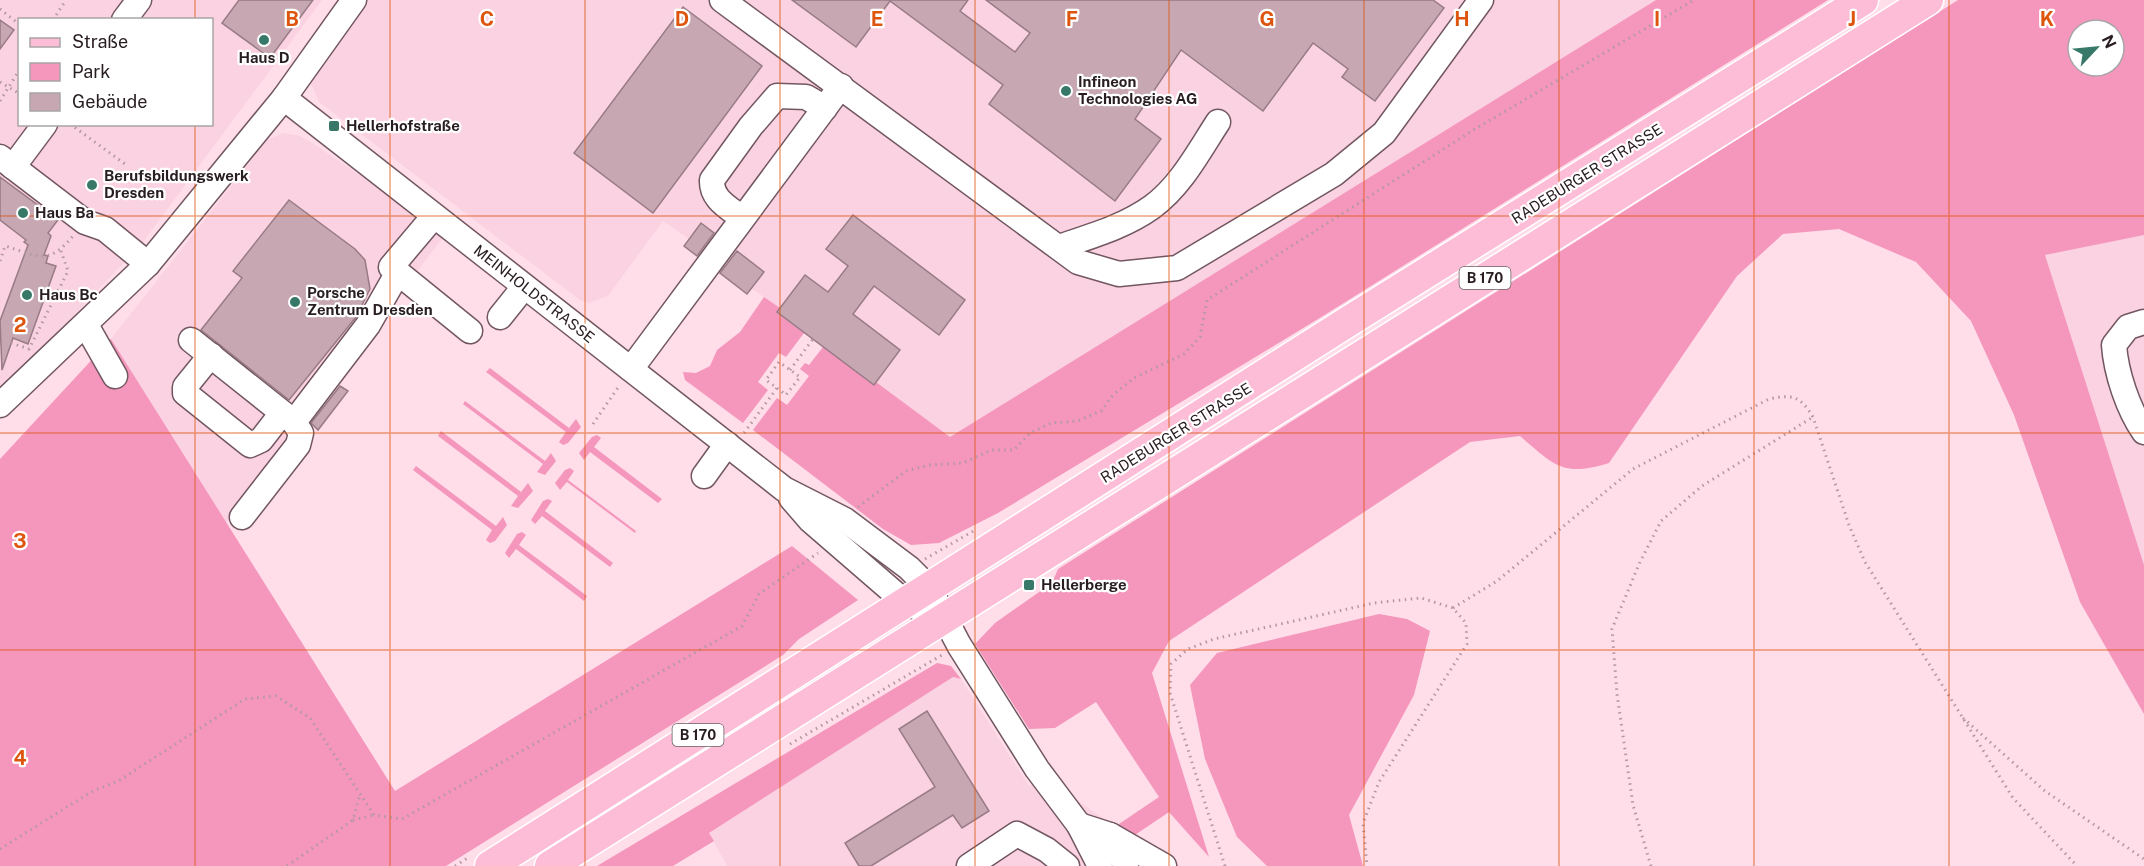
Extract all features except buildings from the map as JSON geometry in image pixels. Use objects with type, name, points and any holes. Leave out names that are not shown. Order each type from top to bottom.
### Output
[{"type":"main road","name":"RADEBURGER STRASSE","points":[[490,866],[1863,0]]},
{"type":"main road","name":"B 170","points":[[550,866],[1928,0]]},
{"type":"street","points":[[126,18],[139,0]]},
{"type":"street","points":[[0,405],[148,264],[284,98],[354,0]]},
{"type":"street","points":[[722,0],[1078,261],[1119,274],[1177,268],[1334,174],[1384,133],[1482,0]]},
{"type":"street","points":[[631,369],[841,86]]},
{"type":"street","points":[[742,218],[716,198],[711,189],[712,180],[751,126],[777,96],[806,97],[825,108]]},
{"type":"street","name":"MEINHOLDSTRASSE","points":[[284,98],[784,489],[810,520],[917,595],[944,620]]},
{"type":"street","points":[[1059,247],[1113,229],[1153,206],[1179,180],[1218,122]]},
{"type":"street","points":[[43,126],[7,162],[85,222],[105,229],[148,264]]},
{"type":"street","points":[[434,216],[391,267],[470,331]]},
{"type":"street","points":[[211,356],[185,387],[185,393],[250,445],[261,440],[288,418],[368,325],[397,274]]},
{"type":"street","points":[[500,317],[524,287]]},
{"type":"street","points":[[2144,322],[2128,327],[2114,345],[2115,359],[2136,420],[2144,432]]},
{"type":"street","points":[[86,325],[115,376]]},
{"type":"street","points":[[192,340],[288,418],[301,433],[298,445],[243,517]]},
{"type":"street","points":[[704,476],[730,446]]},
{"type":"street","points":[[944,620],[1036,769],[1080,825],[1100,866]]},
{"type":"street","points":[[1080,825],[1110,835],[1164,866]]},
{"type":"street","points":[[969,866],[1017,834],[1047,850],[1067,866]]},
{"type":"street","points":[[1110,835],[1126,866]]},
{"type":"path","points":[[54,18],[66,0]]},
{"type":"path","points":[[849,514],[906,471],[930,465],[963,463],[992,450],[1014,450],[1030,433],[1051,423],[1077,421],[1101,411],[1113,395],[1134,378],[1184,354],[1200,337],[1207,300],[1475,129],[1694,0]]},
{"type":"path","points":[[0,9],[18,23]]},
{"type":"path","points":[[0,101],[18,72]]},
{"type":"path","points":[[0,82],[18,93]]},
{"type":"path","points":[[73,126],[125,164]]},
{"type":"path","points":[[0,243],[44,257],[61,251],[85,222]]},
{"type":"path","points":[[0,261],[5,246]]},
{"type":"path","points":[[11,343],[29,349],[68,270],[61,251]]},
{"type":"path","points":[[790,370],[813,339]]},
{"type":"path","points":[[779,362],[800,377],[786,395],[777,388],[766,380],[779,362]]},
{"type":"path","points":[[593,423],[631,369]]},
{"type":"path","points":[[730,446],[777,388]]},
{"type":"path","points":[[1453,608],[1497,581],[1633,469],[1769,399],[1787,395],[1803,402],[1814,417],[1849,525],[1865,562],[2013,798],[2077,866]]},
{"type":"path","points":[[1650,866],[1633,805],[1617,694],[1612,629],[1640,562],[1661,520],[1702,486],[1814,417]]},
{"type":"path","points":[[287,866],[353,820],[374,815],[402,819],[742,626],[759,594],[814,558],[820,551]]},
{"type":"path","points":[[1225,866],[1170,693],[1171,664],[1188,649],[1214,639],[1374,603],[1421,598],[1453,608],[1466,622],[1467,644],[1379,782],[1363,823],[1367,866]]},
{"type":"path","points":[[0,849],[91,792],[120,780],[245,699],[276,696],[310,717],[374,815]]},
{"type":"path","points":[[1960,714],[2045,791],[2144,859]]},
{"type":"path","points":[[353,820],[360,794]]},
{"type":"shaded area","name":"Berufsbildungswerk Dresden","points":[[0,0],[322,0],[140,246],[54,336],[0,385]]},
{"type":"shaded area","points":[[366,0],[1656,0],[950,438],[877,382],[874,385],[777,312],[780,308],[752,289],[747,294],[684,246],[689,239],[663,221],[608,296],[589,303],[580,300],[319,102],[308,77]]},
{"type":"shaded area","points":[[1977,0],[2144,0],[2144,565],[2045,255],[2074,249]]},
{"type":"shaded area","points":[[284,133],[300,136],[314,144],[415,213],[444,236],[226,523],[111,339],[268,139]]},
{"type":"shaded area","points":[[953,677],[961,679],[1029,786],[1055,772],[1070,796],[1132,837],[1161,851],[1180,866],[727,866],[709,833]]},
{"type":"green space","points":[[1656,0],[1828,0],[1323,316],[998,513],[939,543],[911,545],[883,529],[753,430],[777,398],[787,405],[809,376],[800,369],[805,363],[809,365],[823,347],[874,385],[876,382],[950,437]]},
{"type":"green space","points":[[1958,0],[2144,0],[2144,235],[2045,255],[2144,565],[2144,714],[2080,602],[2014,415],[1971,321],[1916,262],[1839,229],[1783,234],[1737,276],[1609,463],[1581,469],[1560,466],[1542,455],[1520,436],[1470,442],[1169,641],[1152,673],[1209,857],[1169,812],[1132,837],[1116,826],[1159,797],[1096,702],[1055,728],[1029,729],[975,644],[995,623],[1052,583],[1058,569]]},
{"type":"green space","points":[[764,297],[780,308],[777,313],[804,333],[786,357],[779,353],[758,382],[768,390],[743,423],[685,380],[683,372],[696,373],[710,366],[717,350],[740,332]]},
{"type":"green space","points":[[111,339],[395,791],[792,546],[858,600],[799,639],[783,655],[446,866],[0,866],[0,459]]},
{"type":"green space","points":[[490,368],[569,428],[576,419],[581,427],[568,443],[563,445],[559,442],[566,432],[486,372]]},
{"type":"green space","points":[[465,401],[545,461],[551,453],[556,461],[545,475],[537,472],[543,464],[463,404]]},
{"type":"green space","points":[[441,431],[521,492],[528,483],[533,491],[518,508],[511,506],[518,496],[438,436]]},
{"type":"green space","points":[[597,435],[601,438],[594,447],[662,499],[658,503],[590,452],[584,460],[579,453],[592,437]]},
{"type":"green space","points":[[416,466],[496,526],[503,517],[507,525],[495,541],[490,543],[486,540],[492,530],[413,470]]},
{"type":"green space","points":[[570,468],[574,471],[568,480],[636,531],[635,533],[567,482],[560,490],[555,483],[565,470]]},
{"type":"green space","points":[[548,499],[552,501],[545,511],[613,563],[610,567],[542,516],[535,524],[531,520],[543,501]]},
{"type":"green space","points":[[522,532],[526,535],[519,545],[587,596],[584,601],[516,549],[509,558],[505,553],[517,534]]},
{"type":"green space","points":[[1379,614],[1407,619],[1430,631],[1414,695],[1349,815],[1363,866],[1267,866],[1237,837],[1205,759],[1190,685],[1217,653]]},
{"type":"green space","points":[[937,663],[951,666],[961,679],[953,677],[709,833],[714,841],[673,866],[597,866]]},
{"type":"place","name":"Haus D","points":[[264,40]]},
{"type":"place","name":"Infineon Technologies AG","points":[[1066,91]]},
{"type":"place","name":"Hellerhofstraße","points":[[334,126]]},
{"type":"place","name":"Berufsbildungswerk Dresden","points":[[92,185]]},
{"type":"place","name":"Haus Ba","points":[[23,213]]},
{"type":"place","name":"Haus Bc","points":[[27,295]]},
{"type":"place","name":"Porsche Zentrum Dresden","points":[[295,302]]},
{"type":"place","name":"Hellerberge","points":[[1029,585]]}]
